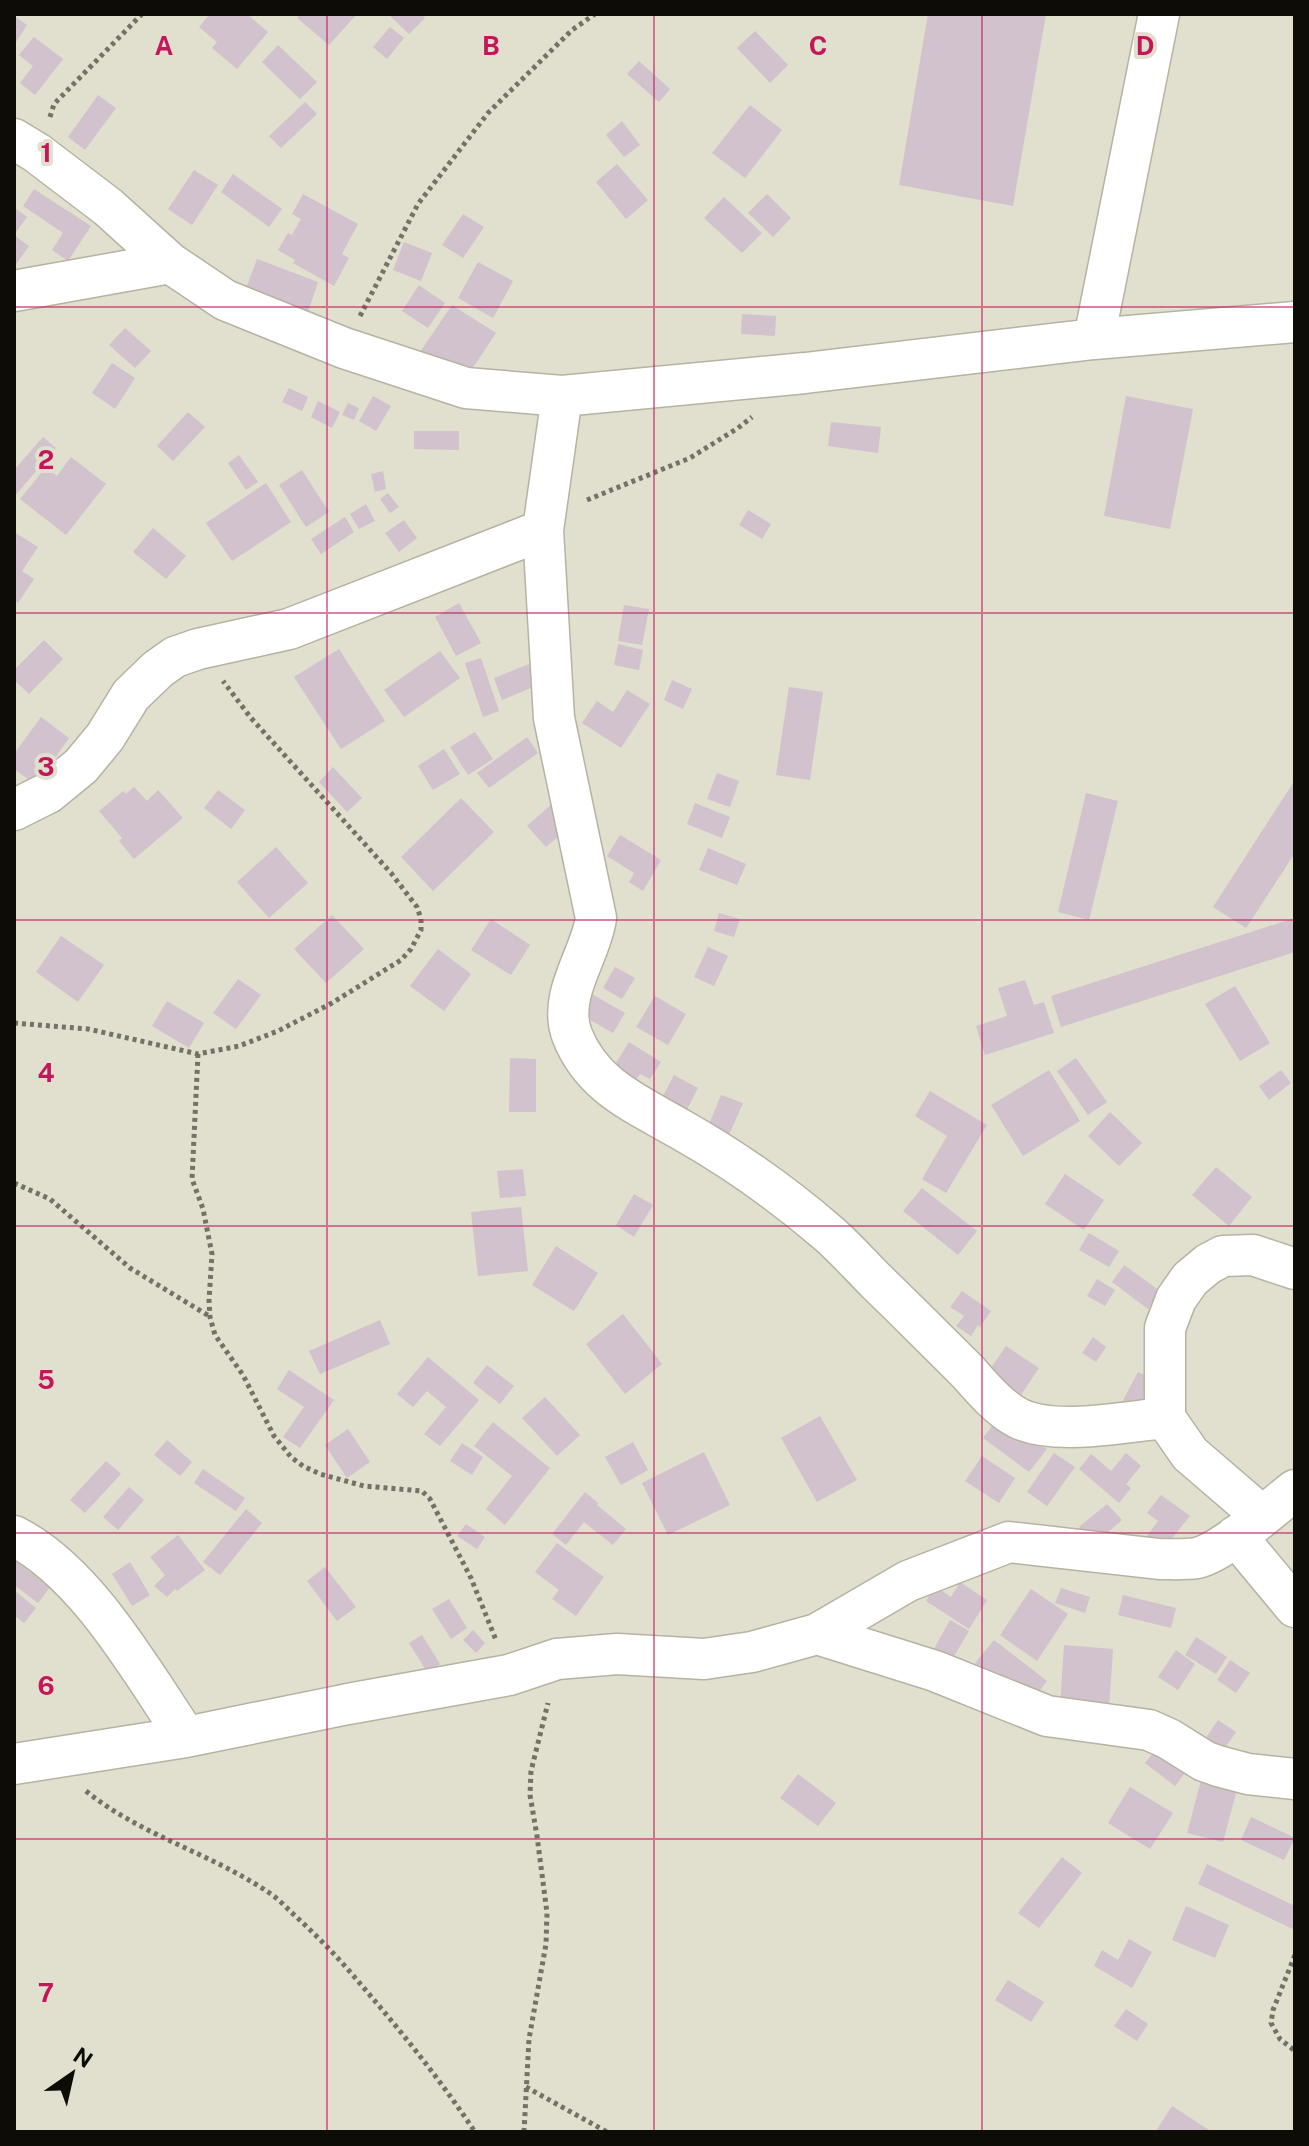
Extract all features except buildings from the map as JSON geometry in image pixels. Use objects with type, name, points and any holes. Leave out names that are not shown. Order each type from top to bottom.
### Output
[{"type":"street","points":[[1094,339],[1159,14]]},
{"type":"street","points":[[26,146],[108,207],[170,263],[225,300],[344,348],[466,388],[562,396],[805,373],[1094,339],[1295,322]]},
{"type":"street","points":[[14,291],[170,263]]},
{"type":"street","points":[[562,396],[543,530],[554,718],[596,918],[594,932],[573,982],[569,1006],[571,1032],[584,1058],[595,1074],[614,1091],[727,1156],[831,1236],[987,1393],[1017,1417],[1051,1428],[1165,1418]]},
{"type":"street","points":[[14,810],[48,793],[81,766],[105,737],[131,695],[175,657],[289,629],[543,530]]},
{"type":"street","points":[[1295,1269],[1253,1255],[1223,1256],[1190,1279],[1176,1299],[1165,1328],[1165,1418],[1249,1526],[1295,1607]]},
{"type":"street","points":[[30,1760],[186,1737],[509,1675],[557,1659],[617,1654],[704,1659],[752,1652],[817,1634],[908,1581],[1009,1542],[1182,1560],[1200,1557],[1249,1526],[1295,1490]]},
{"type":"street","points":[[14,1536],[26,1542],[77,1584],[186,1737]]},
{"type":"street","points":[[817,1634],[935,1671],[1047,1716],[1149,1730],[1218,1766],[1248,1774],[1295,1779]]},
{"type":"path","points":[[26,146],[54,104],[142,14]]},
{"type":"path","points":[[344,348],[418,204],[488,113],[572,30],[595,14]]},
{"type":"path","points":[[543,530],[584,501],[690,458],[738,428],[760,410]]},
{"type":"path","points":[[14,1023],[88,1029],[198,1054],[239,1046],[278,1031],[332,1003],[401,960],[421,930],[417,907],[381,862],[251,718],[198,649]]},
{"type":"path","points":[[198,1054],[192,1179],[203,1209],[212,1254],[209,1301],[215,1335],[243,1375],[274,1436],[291,1457],[320,1474],[364,1486],[422,1491],[430,1499],[471,1578],[509,1675]]},
{"type":"path","points":[[14,1183],[50,1199],[130,1268],[210,1317]]},
{"type":"path","points":[[524,2132],[529,2039],[546,1944],[547,1913],[530,1795],[531,1771],[557,1659]]},
{"type":"path","points":[[30,1760],[101,1803],[235,1872],[271,1894],[322,1940],[374,2000],[448,2092],[475,2132]]},
{"type":"path","points":[[1295,1955],[1273,2010],[1271,2023],[1280,2039],[1295,2051]]},
{"type":"path","points":[[526,2087],[607,2132]]}]
